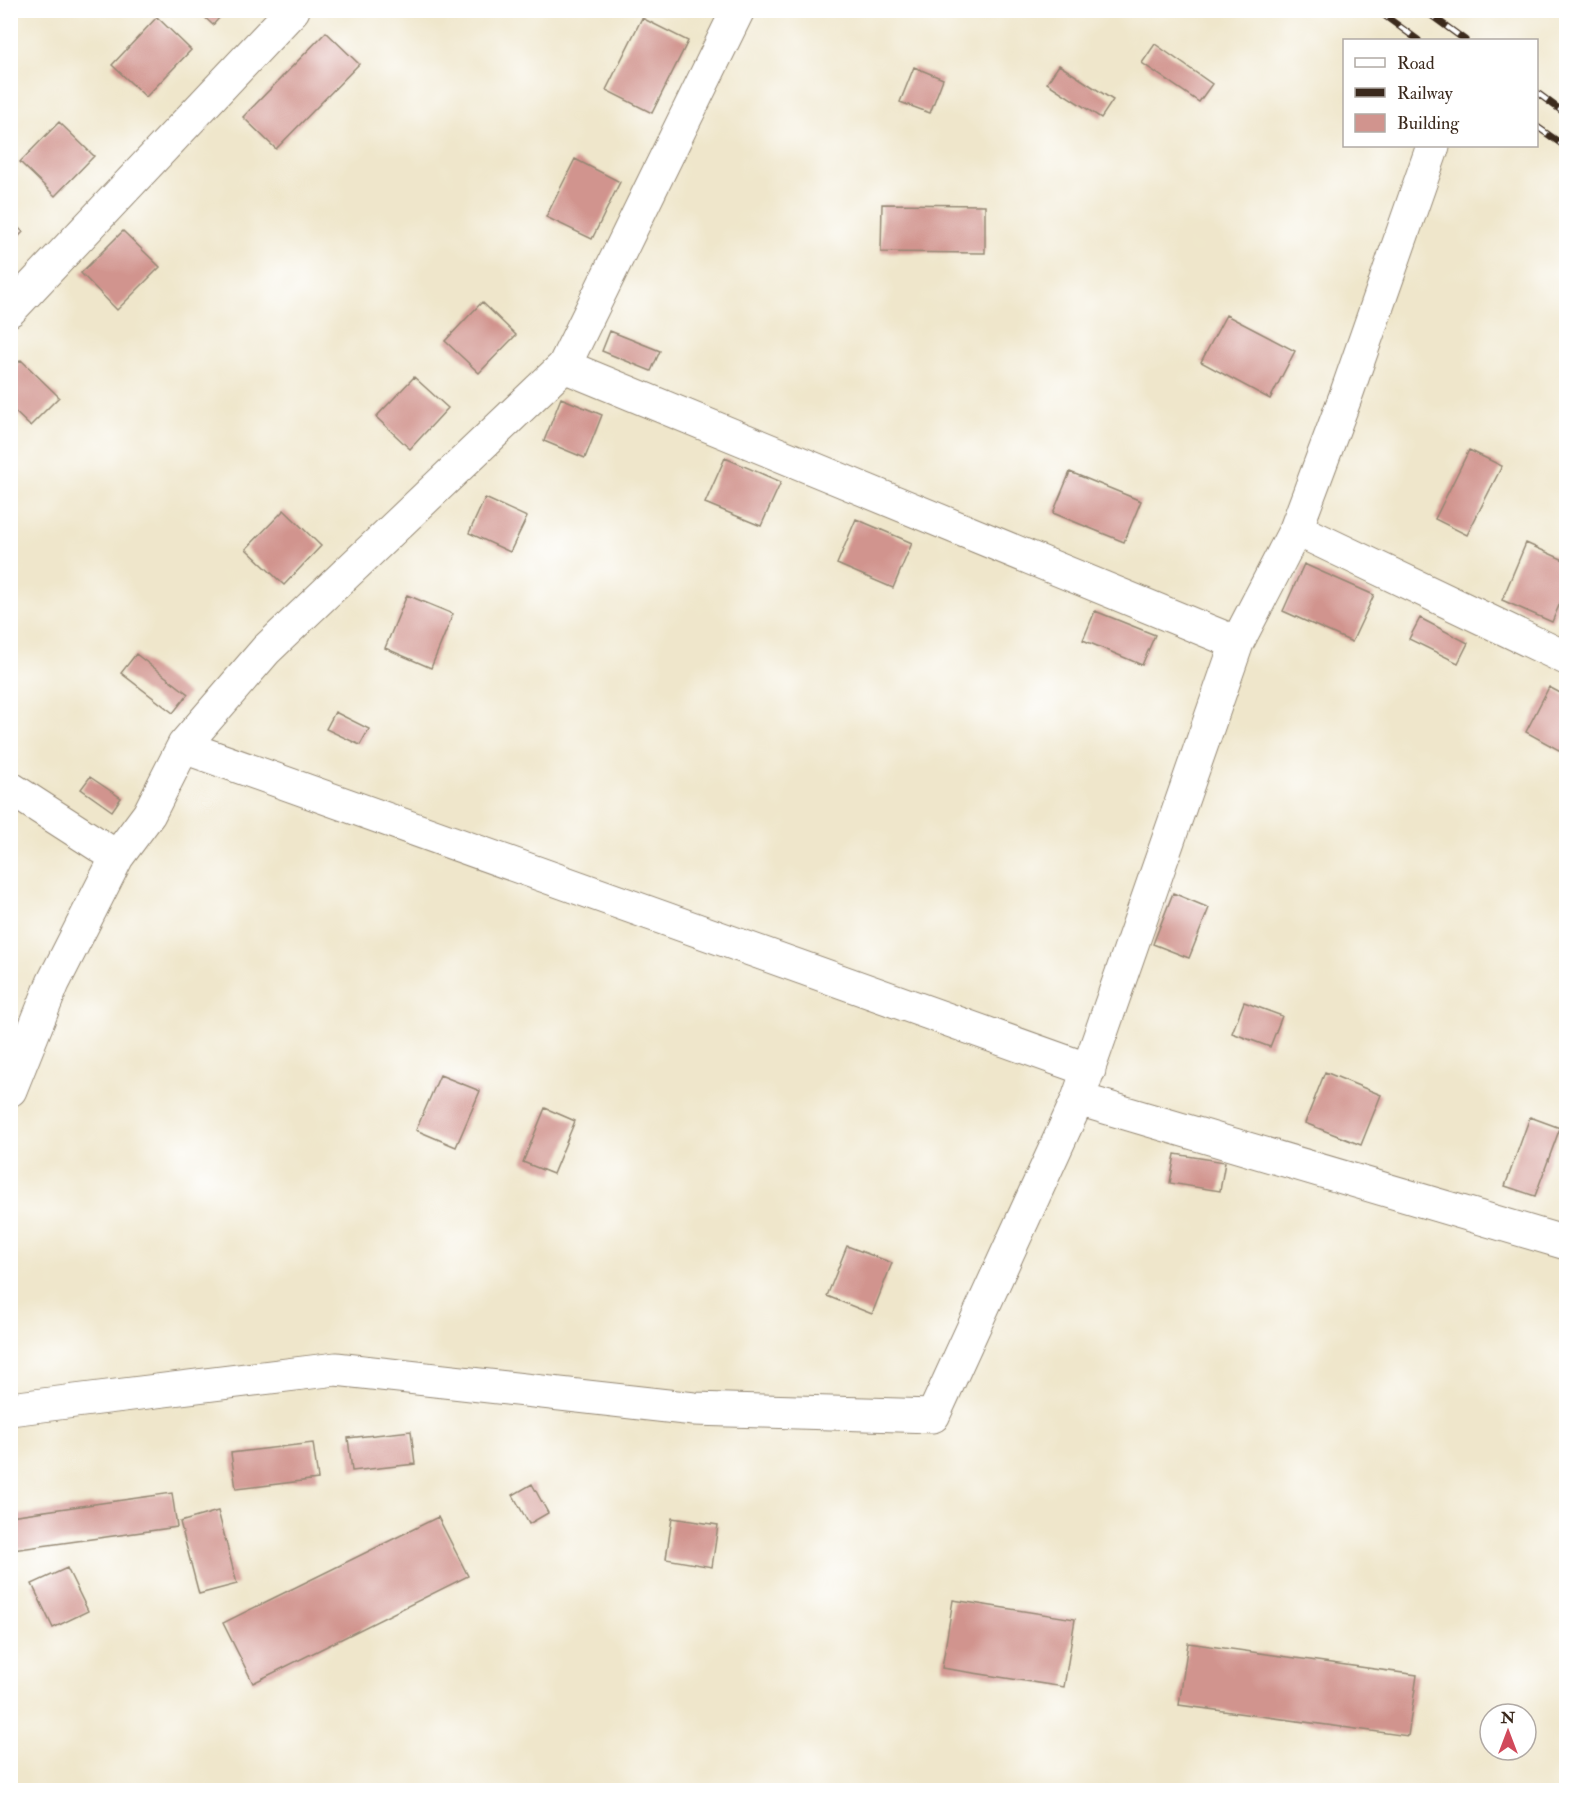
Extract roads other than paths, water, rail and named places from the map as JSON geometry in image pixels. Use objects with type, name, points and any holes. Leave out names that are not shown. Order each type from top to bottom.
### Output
[{"type":"street","points":[[10,310],[293,10]]},
{"type":"street","points":[[10,1090],[53,983],[117,857],[149,814],[184,747],[266,650],[564,366],[738,10]]},
{"type":"street","points":[[10,1409],[336,1369],[694,1409],[933,1416],[1084,1085],[1237,643],[1296,529],[1345,398],[1433,147]]},
{"type":"street","points":[[564,366],[1237,643]]},
{"type":"street","points":[[1296,529],[1566,658]]},
{"type":"street","points":[[184,747],[1084,1085],[1566,1243]]},
{"type":"street","points":[[10,788],[117,857]]},
{"type":"railway","points":[[1377,10],[1417,39]]},
{"type":"railway","points":[[1424,10],[1464,39]]},
{"type":"railway","points":[[1538,93],[1566,114]]},
{"type":"railway","points":[[1538,127],[1566,147]]}]
